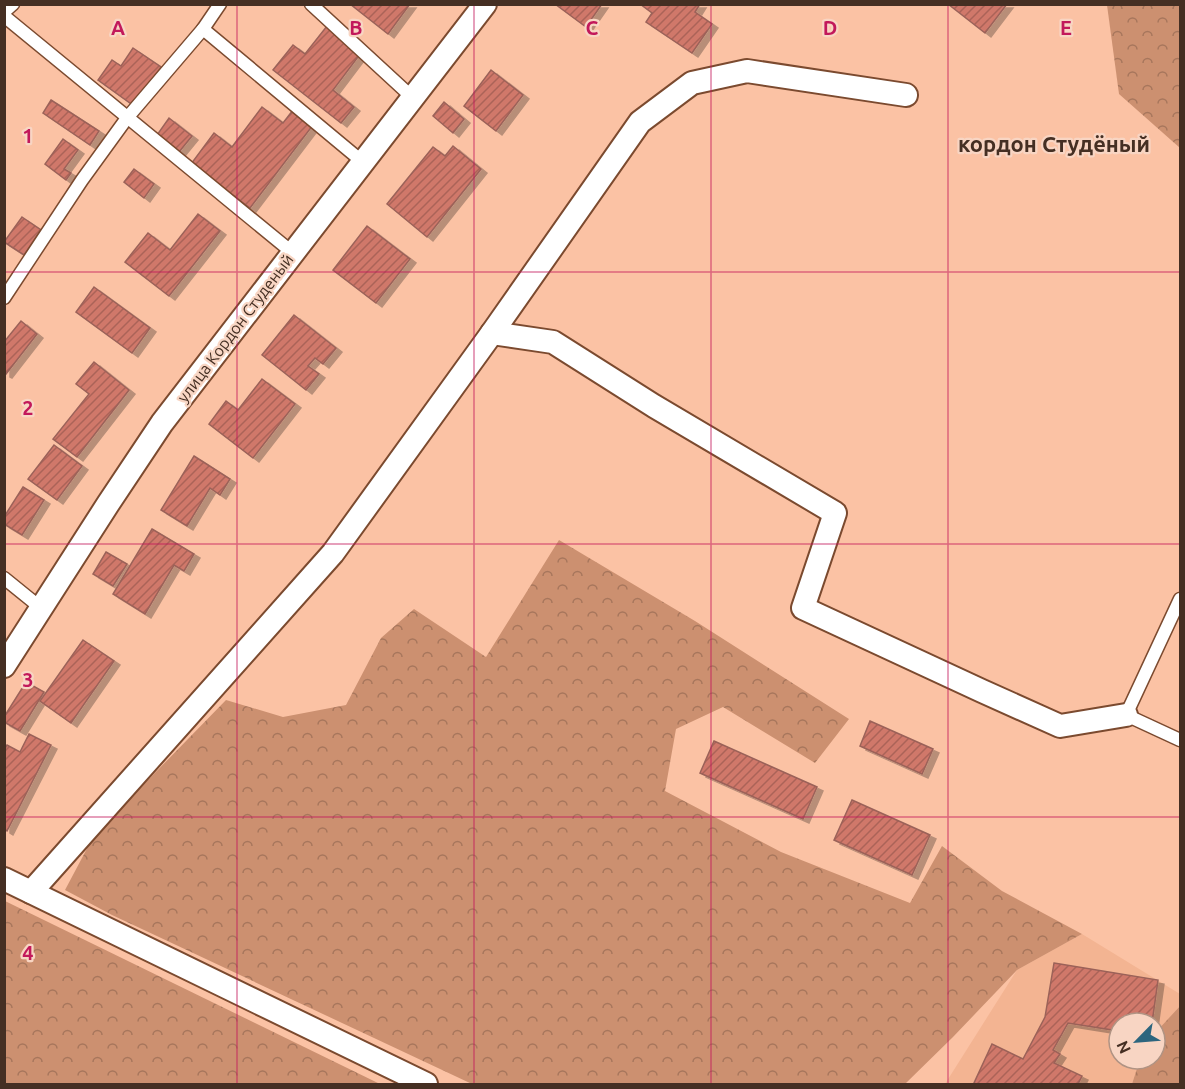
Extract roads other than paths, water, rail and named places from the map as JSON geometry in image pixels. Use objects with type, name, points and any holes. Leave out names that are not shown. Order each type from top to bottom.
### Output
[{"type":"street","name":"улица Кордон Студеный","points":[[4,666],[162,423],[485,4]]},
{"type":"street","points":[[31,891],[333,553],[492,333],[640,122],[692,83],[747,71],[906,94]]},
{"type":"street","points":[[492,333],[553,342],[654,406],[835,513],[803,608],[1060,726],[1126,715]]},
{"type":"street","points":[[4,879],[426,1084]]},
{"type":"lane","points":[[14,4],[4,14],[293,253]]},
{"type":"lane","points":[[4,298],[82,180],[127,118],[203,29],[220,4]]},
{"type":"lane","points":[[311,4],[413,98]]},
{"type":"lane","points":[[203,29],[364,163]]},
{"type":"lane","points":[[4,578],[41,608]]},
{"type":"lane","points":[[1180,599],[1126,715],[1180,740]]},
{"type":"district","name":"кордон Студёный","points":[[1054,144]]}]
